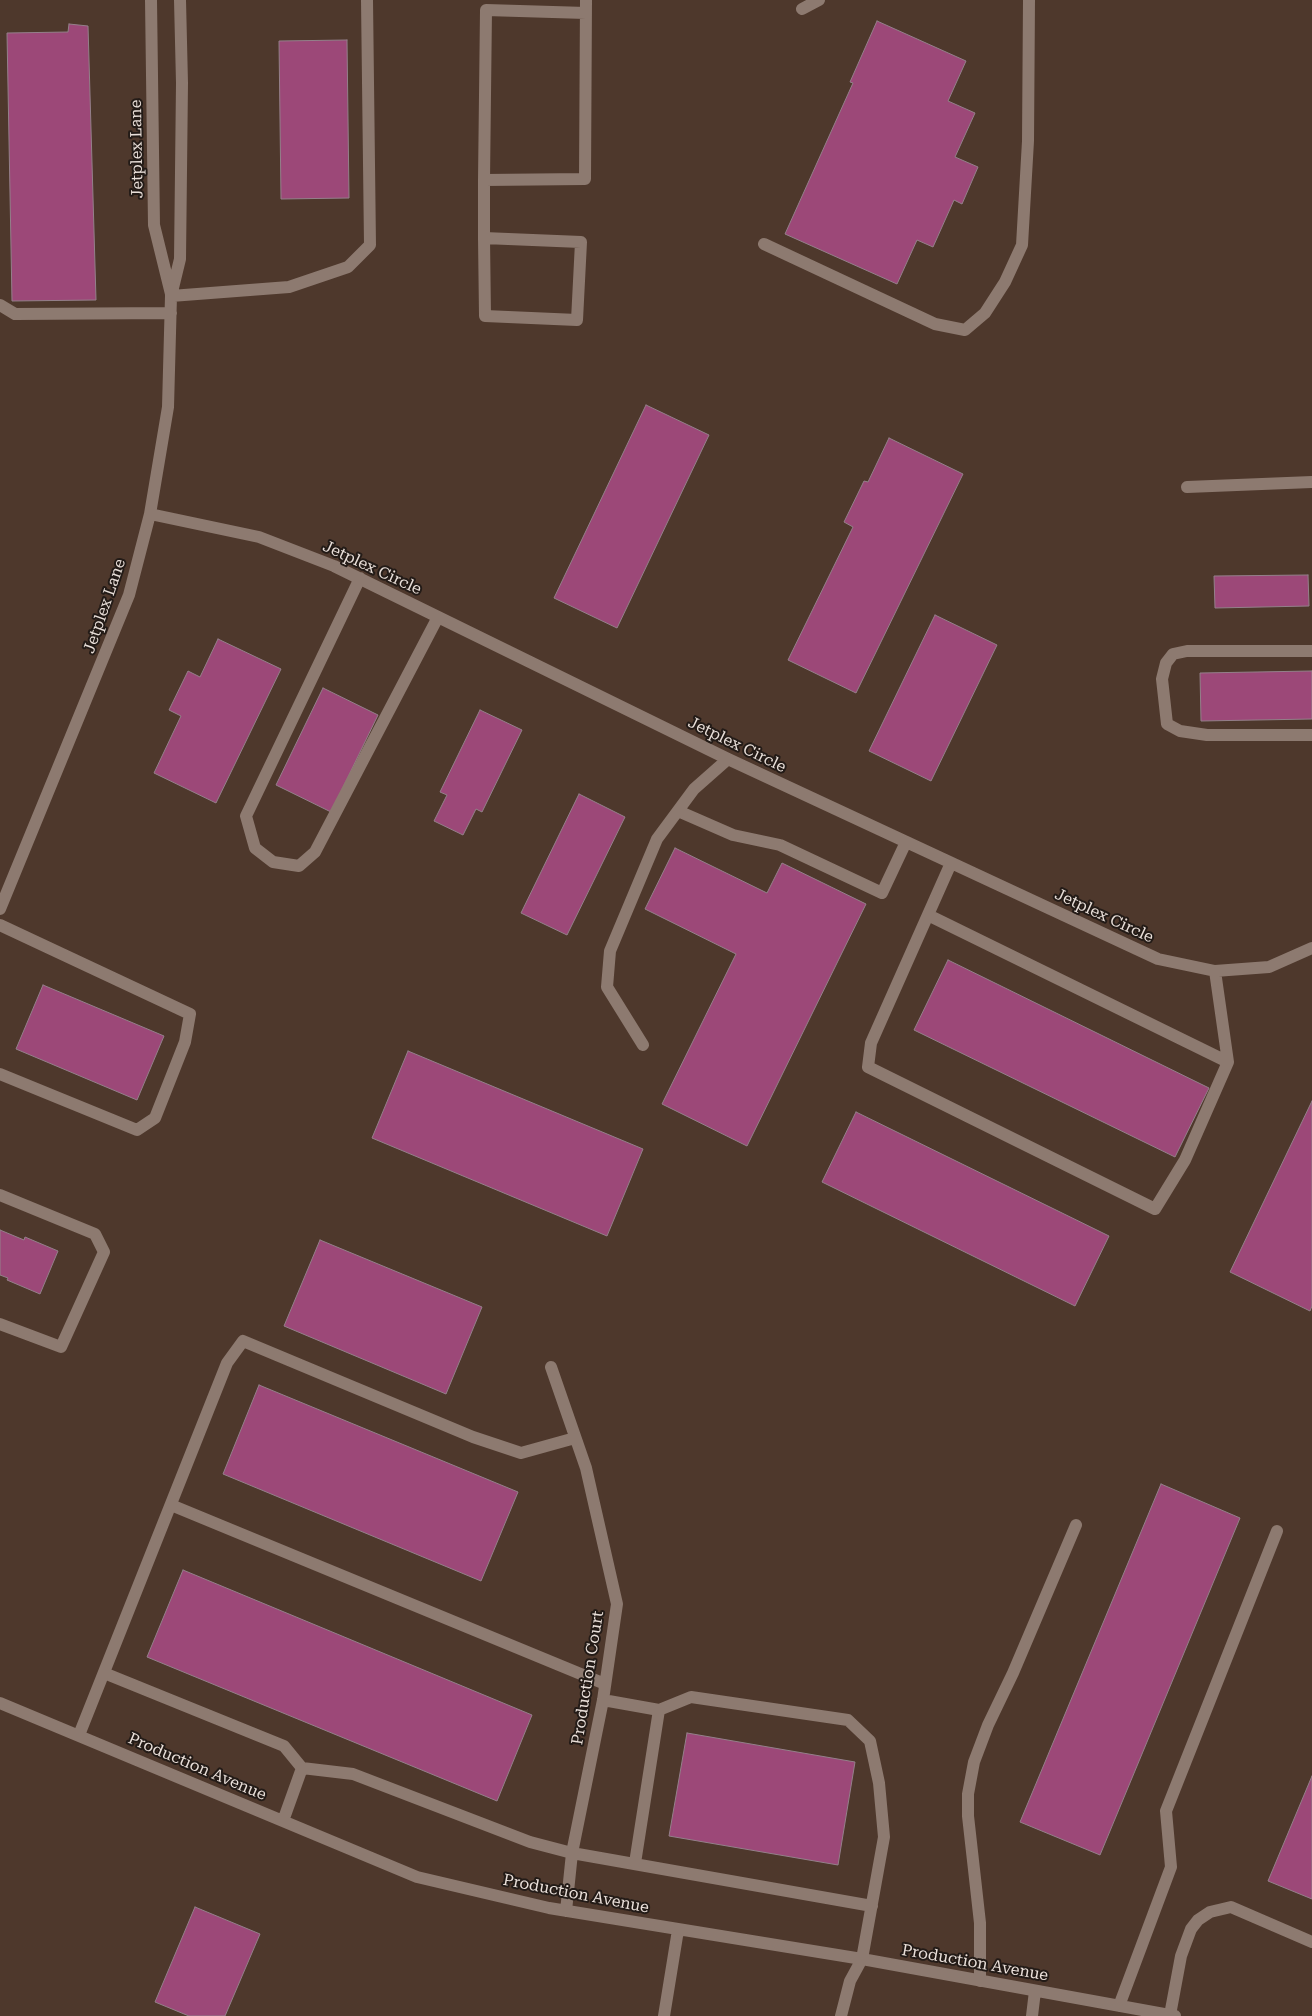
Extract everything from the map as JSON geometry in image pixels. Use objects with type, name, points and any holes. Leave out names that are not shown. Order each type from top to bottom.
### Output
[{"type":"street","name":"Jetplex Lane","points":[[0,909],[129,594],[150,514],[168,408],[171,296],[154,225],[151,0]]},
{"type":"street","name":"Jetplex Lane","points":[[171,296],[180,259],[182,83],[180,0]]},
{"type":"street","points":[[171,296],[290,288],[348,267],[370,245],[367,0]]},
{"type":"street","points":[[484,180],[586,179],[586,0]]},
{"type":"street","points":[[802,9],[819,0]]},
{"type":"street","points":[[764,244],[935,324],[966,330],[985,314],[1005,282],[1022,244],[1028,141],[1029,0]]},
{"type":"street","points":[[484,238],[581,242],[577,320],[485,316],[484,238],[484,180],[486,10],[586,14]]},
{"type":"street","points":[[0,305],[15,314],[171,313]]},
{"type":"street","points":[[1187,487],[1312,482]]},
{"type":"street","name":"Jetplex Circle","points":[[150,514],[258,537],[334,566],[728,759],[1158,959],[1216,971],[1269,967],[1312,948]]},
{"type":"street","points":[[360,578],[246,816],[255,848],[272,862],[299,866],[315,852],[438,617]]},
{"type":"street","points":[[1312,651],[1187,651],[1173,654],[1166,663],[1162,679],[1167,724],[1180,731],[1207,735],[1312,735]]},
{"type":"street","points":[[643,1045],[607,986],[610,950],[657,839],[694,789],[728,759]]},
{"type":"street","points":[[678,811],[733,834],[780,845],[882,893],[906,842]]},
{"type":"street","points":[[951,862],[870,1043],[868,1067],[1155,1209],[1185,1160],[1228,1062],[1216,971]]},
{"type":"street","points":[[928,915],[1228,1062]]},
{"type":"street","points":[[0,925],[190,1014],[185,1042],[155,1118],[137,1130],[0,1074]]},
{"type":"street","points":[[0,1195],[95,1234],[104,1252],[61,1347],[0,1324]]},
{"type":"street","points":[[79,1735],[227,1363],[243,1341],[473,1437],[521,1453],[576,1438]]},
{"type":"street","name":"Production Court","points":[[551,1367],[586,1468],[617,1604],[606,1684],[572,1853],[566,1911]]},
{"type":"street","points":[[171,1505],[606,1684]]},
{"type":"street","points":[[980,1981],[980,1922],[968,1816],[968,1794],[974,1762],[988,1725],[1013,1673],[1076,1525]]},
{"type":"street","points":[[1119,2006],[1171,1867],[1166,1812],[1277,1531]]},
{"type":"street","points":[[104,1673],[284,1746],[302,1768],[353,1774],[530,1842],[572,1853],[872,1906]]},
{"type":"street","points":[[603,1700],[659,1710],[691,1697],[848,1720],[870,1741],[879,1783],[884,1837],[862,1959],[850,1981],[841,2016]]},
{"type":"street","name":"Production Avenue","points":[[0,1703],[417,1876],[566,1911],[862,1959],[1172,2016]]},
{"type":"street","points":[[635,1863],[659,1710]]},
{"type":"street","points":[[283,1821],[302,1768]]},
{"type":"street","points":[[1172,2016],[1181,1956],[1191,1929],[1198,1920],[1210,1912],[1231,1907],[1312,1942]]},
{"type":"street","points":[[664,2016],[678,1930]]},
{"type":"street","points":[[1032,2016],[1035,1991]]},
{"type":"shaded area","points":[[0,0],[1312,0],[1312,2016],[0,2016]]},
{"type":"building","points":[[877,21],[966,61],[948,101],[975,113],[955,157],[978,167],[962,204],[954,200],[933,247],[917,240],[897,284],[785,234],[853,83],[850,82]]},
{"type":"building","points":[[69,24],[88,26],[96,300],[12,301],[7,33],[68,32]]},
{"type":"building","points":[[347,40],[349,198],[281,199],[279,41]]},
{"type":"building","points":[[646,405],[709,435],[617,628],[554,598]]},
{"type":"building","points":[[889,438],[963,474],[856,693],[788,660],[853,527],[844,522],[864,481],[868,482]]},
{"type":"building","points":[[1308,575],[1309,606],[1215,608],[1214,576]]},
{"type":"building","points":[[935,615],[997,645],[931,781],[869,751]]},
{"type":"building","points":[[218,639],[281,669],[216,803],[154,773],[181,716],[169,710],[188,671],[200,677]]},
{"type":"building","points":[[1312,671],[1312,719],[1201,721],[1200,673]]},
{"type":"building","points":[[323,688],[378,715],[331,812],[276,785]]},
{"type":"building","points":[[480,710],[522,730],[482,812],[476,809],[463,835],[434,821],[447,795],[440,792]]},
{"type":"building","points":[[579,794],[625,817],[567,935],[521,913]]},
{"type":"building","points":[[675,848],[767,893],[782,863],[866,904],[747,1146],[662,1104],[736,954],[645,909]]},
{"type":"building","points":[[948,960],[1209,1088],[1175,1157],[914,1030]]},
{"type":"building","points":[[43,985],[164,1036],[137,1100],[16,1049]]},
{"type":"building","points":[[408,1051],[643,1149],[607,1236],[372,1138]]},
{"type":"building","points":[[1312,1101],[1312,1306],[1310,1311],[1230,1272]]},
{"type":"building","points":[[856,1112],[1109,1236],[1075,1306],[822,1182]]},
{"type":"building","points":[[0,1230],[24,1240],[25,1237],[58,1251],[40,1294],[7,1280],[8,1278],[0,1275]]},
{"type":"building","points":[[320,1240],[482,1307],[446,1394],[284,1326]]},
{"type":"building","points":[[259,1385],[518,1492],[481,1581],[223,1474]]},
{"type":"building","points":[[1161,1484],[1240,1518],[1100,1855],[1020,1822]]},
{"type":"building","points":[[183,1570],[532,1715],[497,1801],[147,1657]]},
{"type":"building","points":[[687,1733],[855,1762],[838,1865],[669,1836]]},
{"type":"building","points":[[1312,1776],[1312,1899],[1268,1881]]},
{"type":"building","points":[[195,1907],[260,1934],[225,2016],[189,2016],[155,2002]]}]
